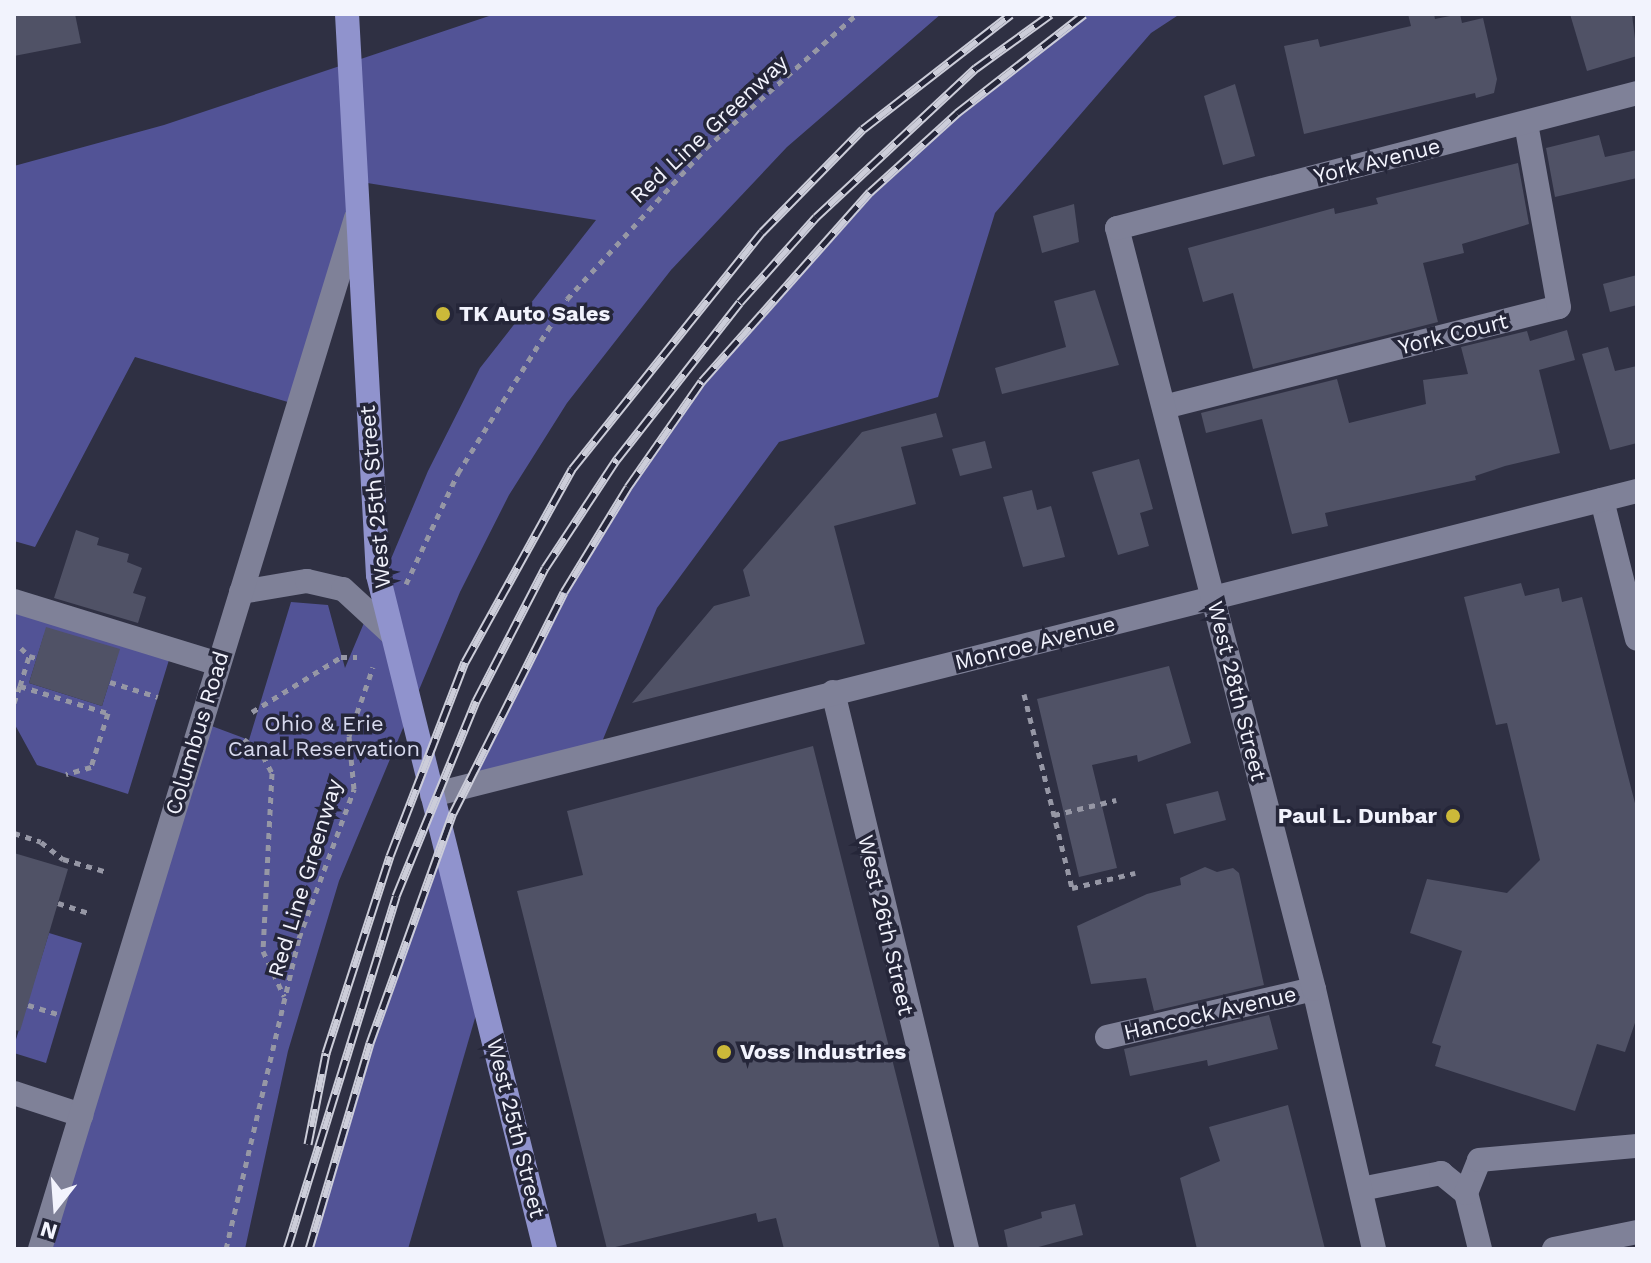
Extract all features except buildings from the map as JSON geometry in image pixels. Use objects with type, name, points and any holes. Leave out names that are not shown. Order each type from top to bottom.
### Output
[{"type":"main road","name":"West 25th Street","points":[[347,14],[378,575],[545,1249]]},
{"type":"street","name":"York Avenue","points":[[1117,228],[1637,93]]},
{"type":"street","name":"York Court","points":[[1164,407],[1559,307],[1526,123]]},
{"type":"street","name":"Columbus Road","points":[[40,1249],[356,218]]},
{"type":"street","name":"West 28th Street","points":[[1117,228],[1314,989],[1374,1249]]},
{"type":"street","name":"Monroe Avenue","points":[[432,795],[1637,491]]},
{"type":"street","points":[[1602,500],[1637,639]]},
{"type":"street","points":[[241,592],[307,581],[343,589],[392,634]]},
{"type":"street","points":[[14,601],[219,664]]},
{"type":"street","name":"West 26th Street","points":[[833,692],[967,1249]]},
{"type":"street","name":"Hancock Avenue","points":[[1107,1037],[1314,989]]},
{"type":"street","points":[[14,1093],[81,1115]]},
{"type":"street","points":[[1480,1249],[1466,1193],[1479,1160],[1637,1146]]},
{"type":"street","points":[[1361,1189],[1441,1173],[1466,1193]]},
{"type":"street","points":[[1554,1249],[1637,1232]]},
{"type":"path","name":"Red Line Greenway","points":[[404,589],[458,473],[567,299],[706,148],[857,14]]},
{"type":"path","points":[[21,648],[36,658]]},
{"type":"path","points":[[14,703],[29,656]]},
{"type":"path","name":"Red Line Greenway","points":[[226,1249],[299,938],[354,789],[349,736],[377,656]]},
{"type":"path","points":[[252,712],[341,657],[357,657]]},
{"type":"path","points":[[110,682],[158,697]]},
{"type":"path","points":[[20,686],[108,713],[91,767],[66,774]]},
{"type":"path","points":[[1024,694],[1072,888],[1135,873]]},
{"type":"path","points":[[244,739],[263,756],[272,773],[263,951],[285,997]]},
{"type":"path","points":[[1054,815],[1116,800]]},
{"type":"path","points":[[14,833],[41,842],[63,859],[104,871]]},
{"type":"path","points":[[58,903],[91,914]]},
{"type":"path","points":[[28,1005],[60,1015]]},
{"type":"green space","name":"Ohio & Erie Canal Reservation","points":[[495,14],[941,14],[787,147],[671,270],[567,403],[509,495],[460,592],[339,881],[288,1051],[245,1249],[40,1249],[201,722],[249,740],[291,602],[328,605],[345,668],[428,471],[480,368],[596,220],[355,181],[298,405],[135,357],[35,547],[14,541],[14,166],[164,125]]},
{"type":"green space","points":[[1084,14],[1180,14],[1151,33],[995,213],[938,397],[779,442],[657,608],[597,754],[465,787],[564,592],[628,487],[702,381],[870,192],[957,113]]},
{"type":"green space","points":[[14,601],[172,650],[128,794],[37,765],[14,723]],"holes":[[[44,635],[117,657],[102,706],[29,683]]]},
{"type":"green space","points":[[443,839],[482,994],[408,1249],[309,1249],[370,1043]]},
{"type":"green space","points":[[49,933],[82,943],[46,1063],[14,1053],[14,1046]]},
{"type":"railway","points":[[308,1144],[326,1053],[390,856],[465,662],[572,469],[762,232],[863,129],[1011,14]]},
{"type":"railway","points":[[287,1249],[396,896],[476,701],[545,568],[617,459],[740,302],[816,217],[976,68],[1051,14]]},
{"type":"railway","points":[[309,1249],[370,1043],[453,813],[564,592],[628,487],[702,381],[870,192],[957,113],[1084,14]]},
{"type":"place","name":"TK Auto Sales","points":[[443,314]]},
{"type":"place","name":"Paul L. Dunbar","points":[[1453,816]]},
{"type":"place","name":"Voss Industries","points":[[724,1052]]}]
